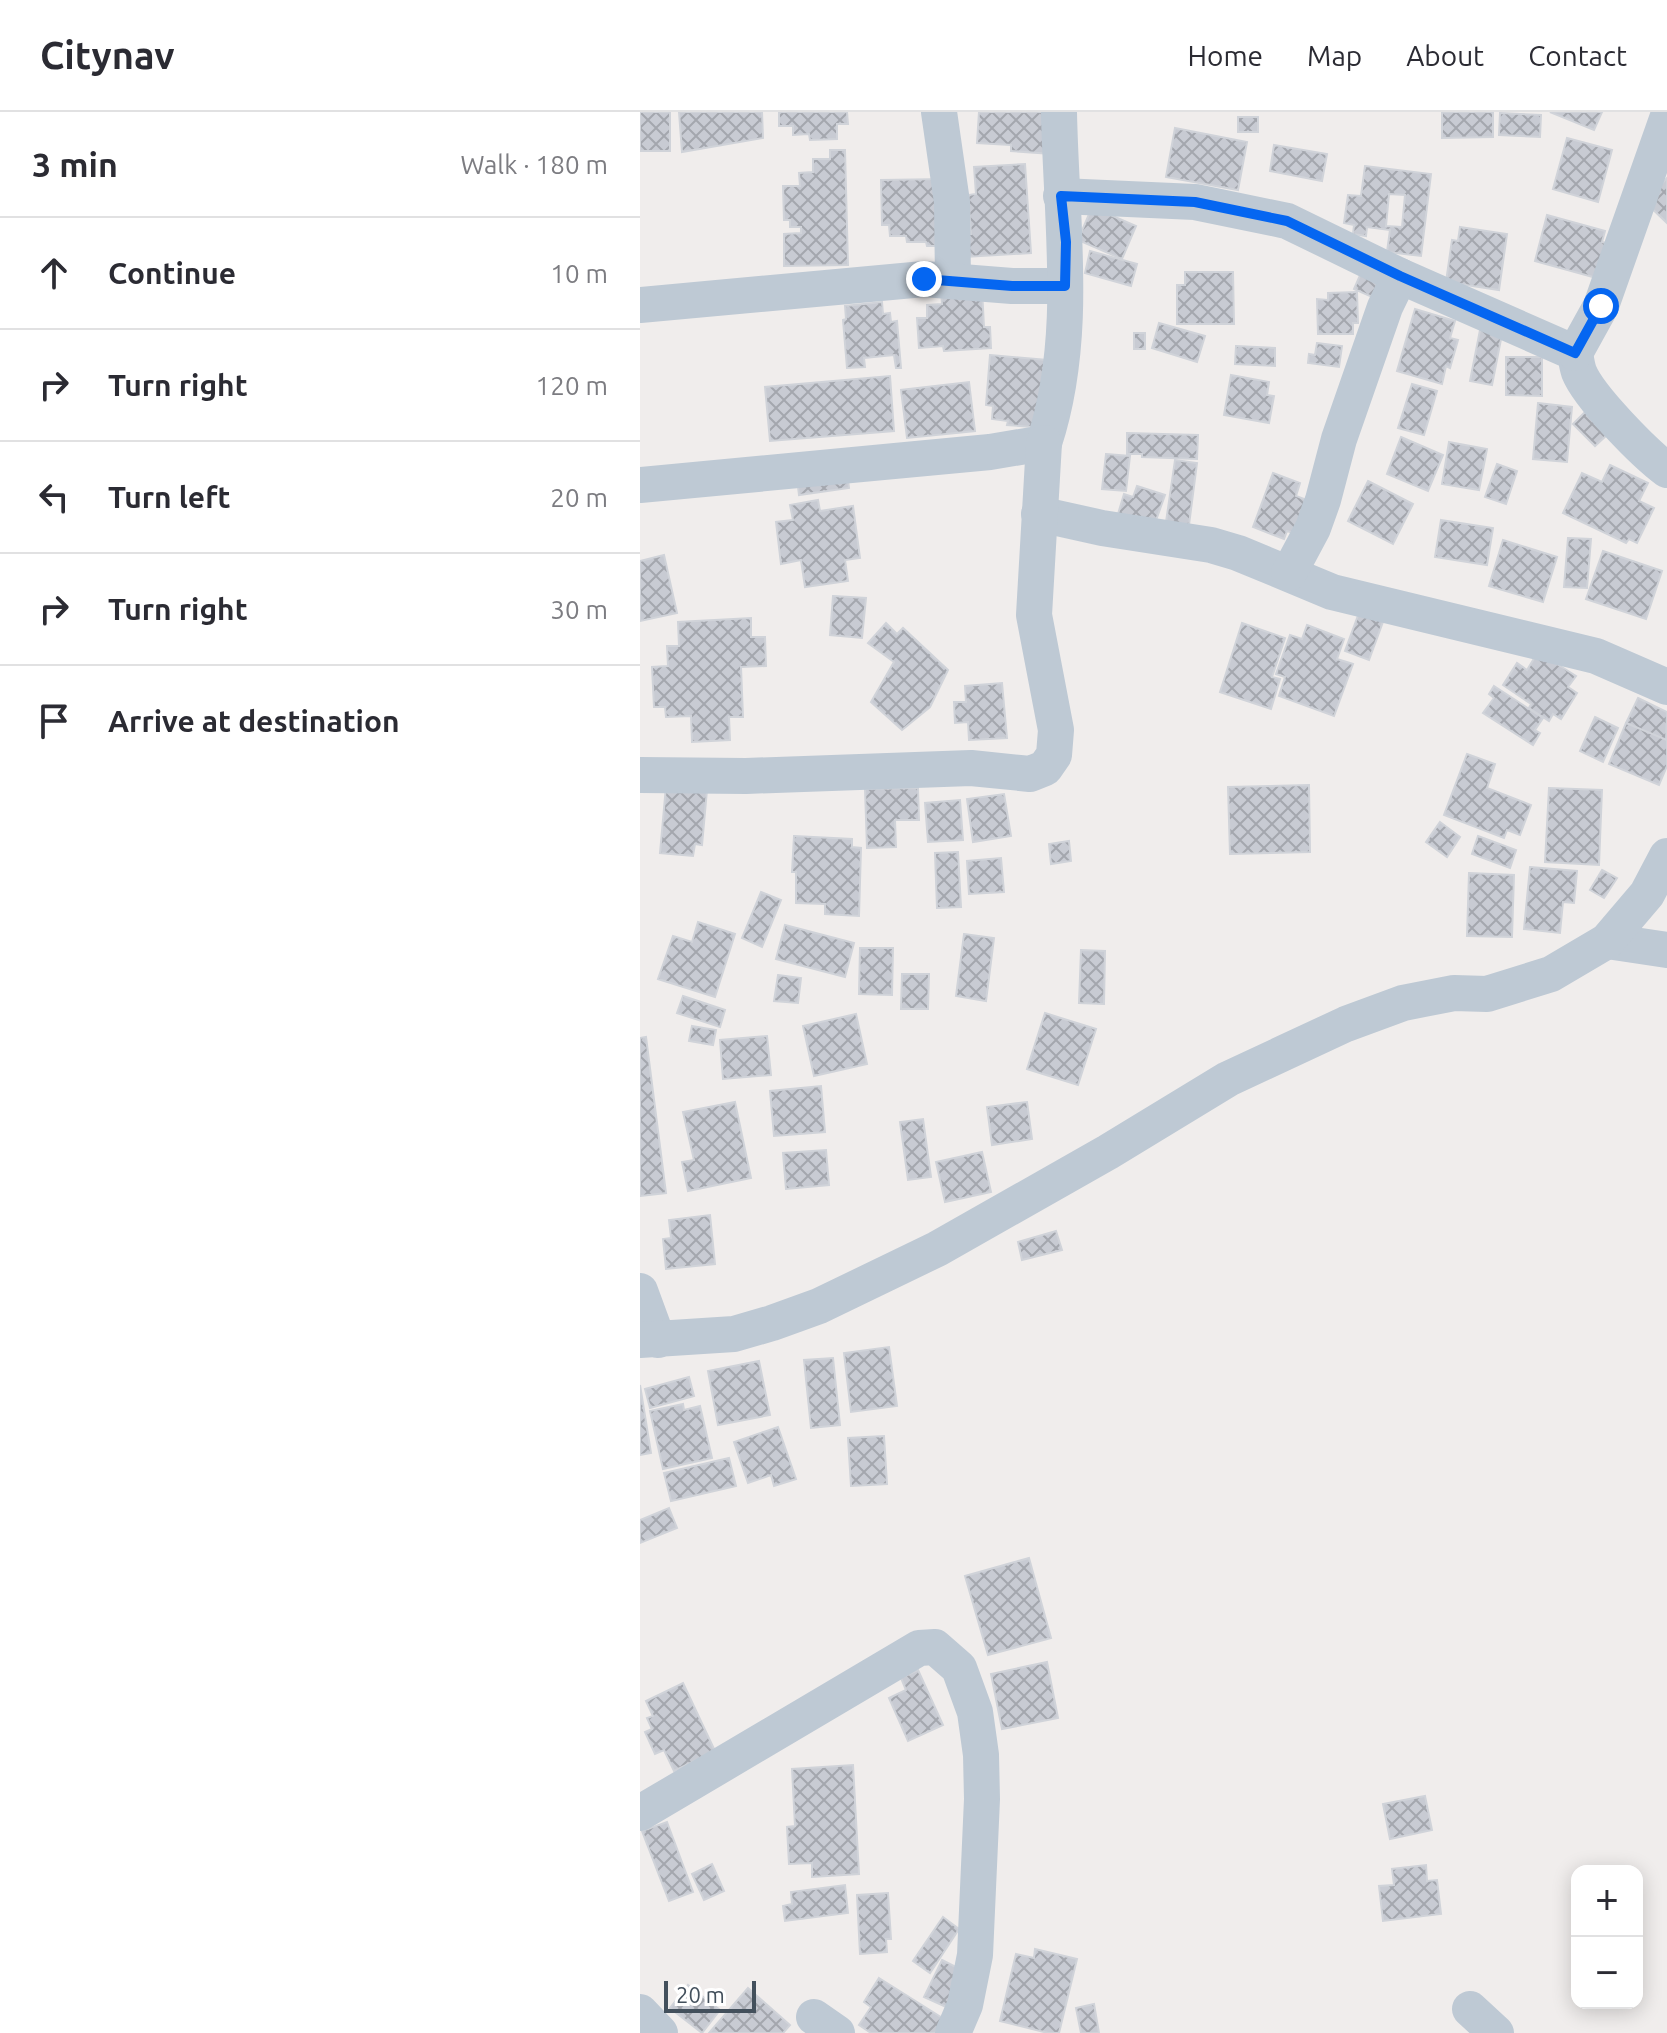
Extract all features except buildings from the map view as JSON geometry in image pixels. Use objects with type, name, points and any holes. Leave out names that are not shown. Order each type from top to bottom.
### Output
[{"type":"street","points":[[939,112],[952,202],[953,281]]},
{"type":"street","points":[[640,775],[760,776],[971,768],[1037,773],[1054,755],[1056,730],[1034,615],[1044,443],[1057,398],[1062,355],[1066,242],[1061,196],[1059,112]]},
{"type":"street","points":[[1667,119],[1601,306],[1575,353],[1579,372],[1590,390],[1636,442],[1667,470]]},
{"type":"street","points":[[1061,196],[1195,202],[1287,221],[1400,276],[1575,353]]},
{"type":"street","points":[[1289,573],[1313,528],[1339,439],[1385,307],[1400,276]]},
{"type":"street","points":[[640,305],[924,279],[1065,286]]},
{"type":"street","points":[[640,485],[990,452],[1044,443]]},
{"type":"street","points":[[1039,514],[1079,524],[1211,545],[1332,592],[1596,656],[1667,687]]},
{"type":"street","points":[[640,1291],[649,1340],[734,1334],[819,1306],[937,1249],[1108,1152],[1228,1079],[1346,1024],[1403,1003],[1454,993],[1487,994],[1551,974],[1607,941],[1647,894],[1667,856]]},
{"type":"street","points":[[1607,941],[1667,950]]},
{"type":"street","points":[[640,1813],[919,1648],[935,1647],[959,1668],[975,1712],[981,1755],[975,1955],[965,2005],[953,2033]]},
{"type":"street","points":[[640,2012],[660,2033]]},
{"type":"route","points":[[924,279],[1012,286],[1065,286],[1066,242],[1061,196],[1132,198],[1195,202],[1287,221],[1400,276],[1575,353],[1601,306]]}]
